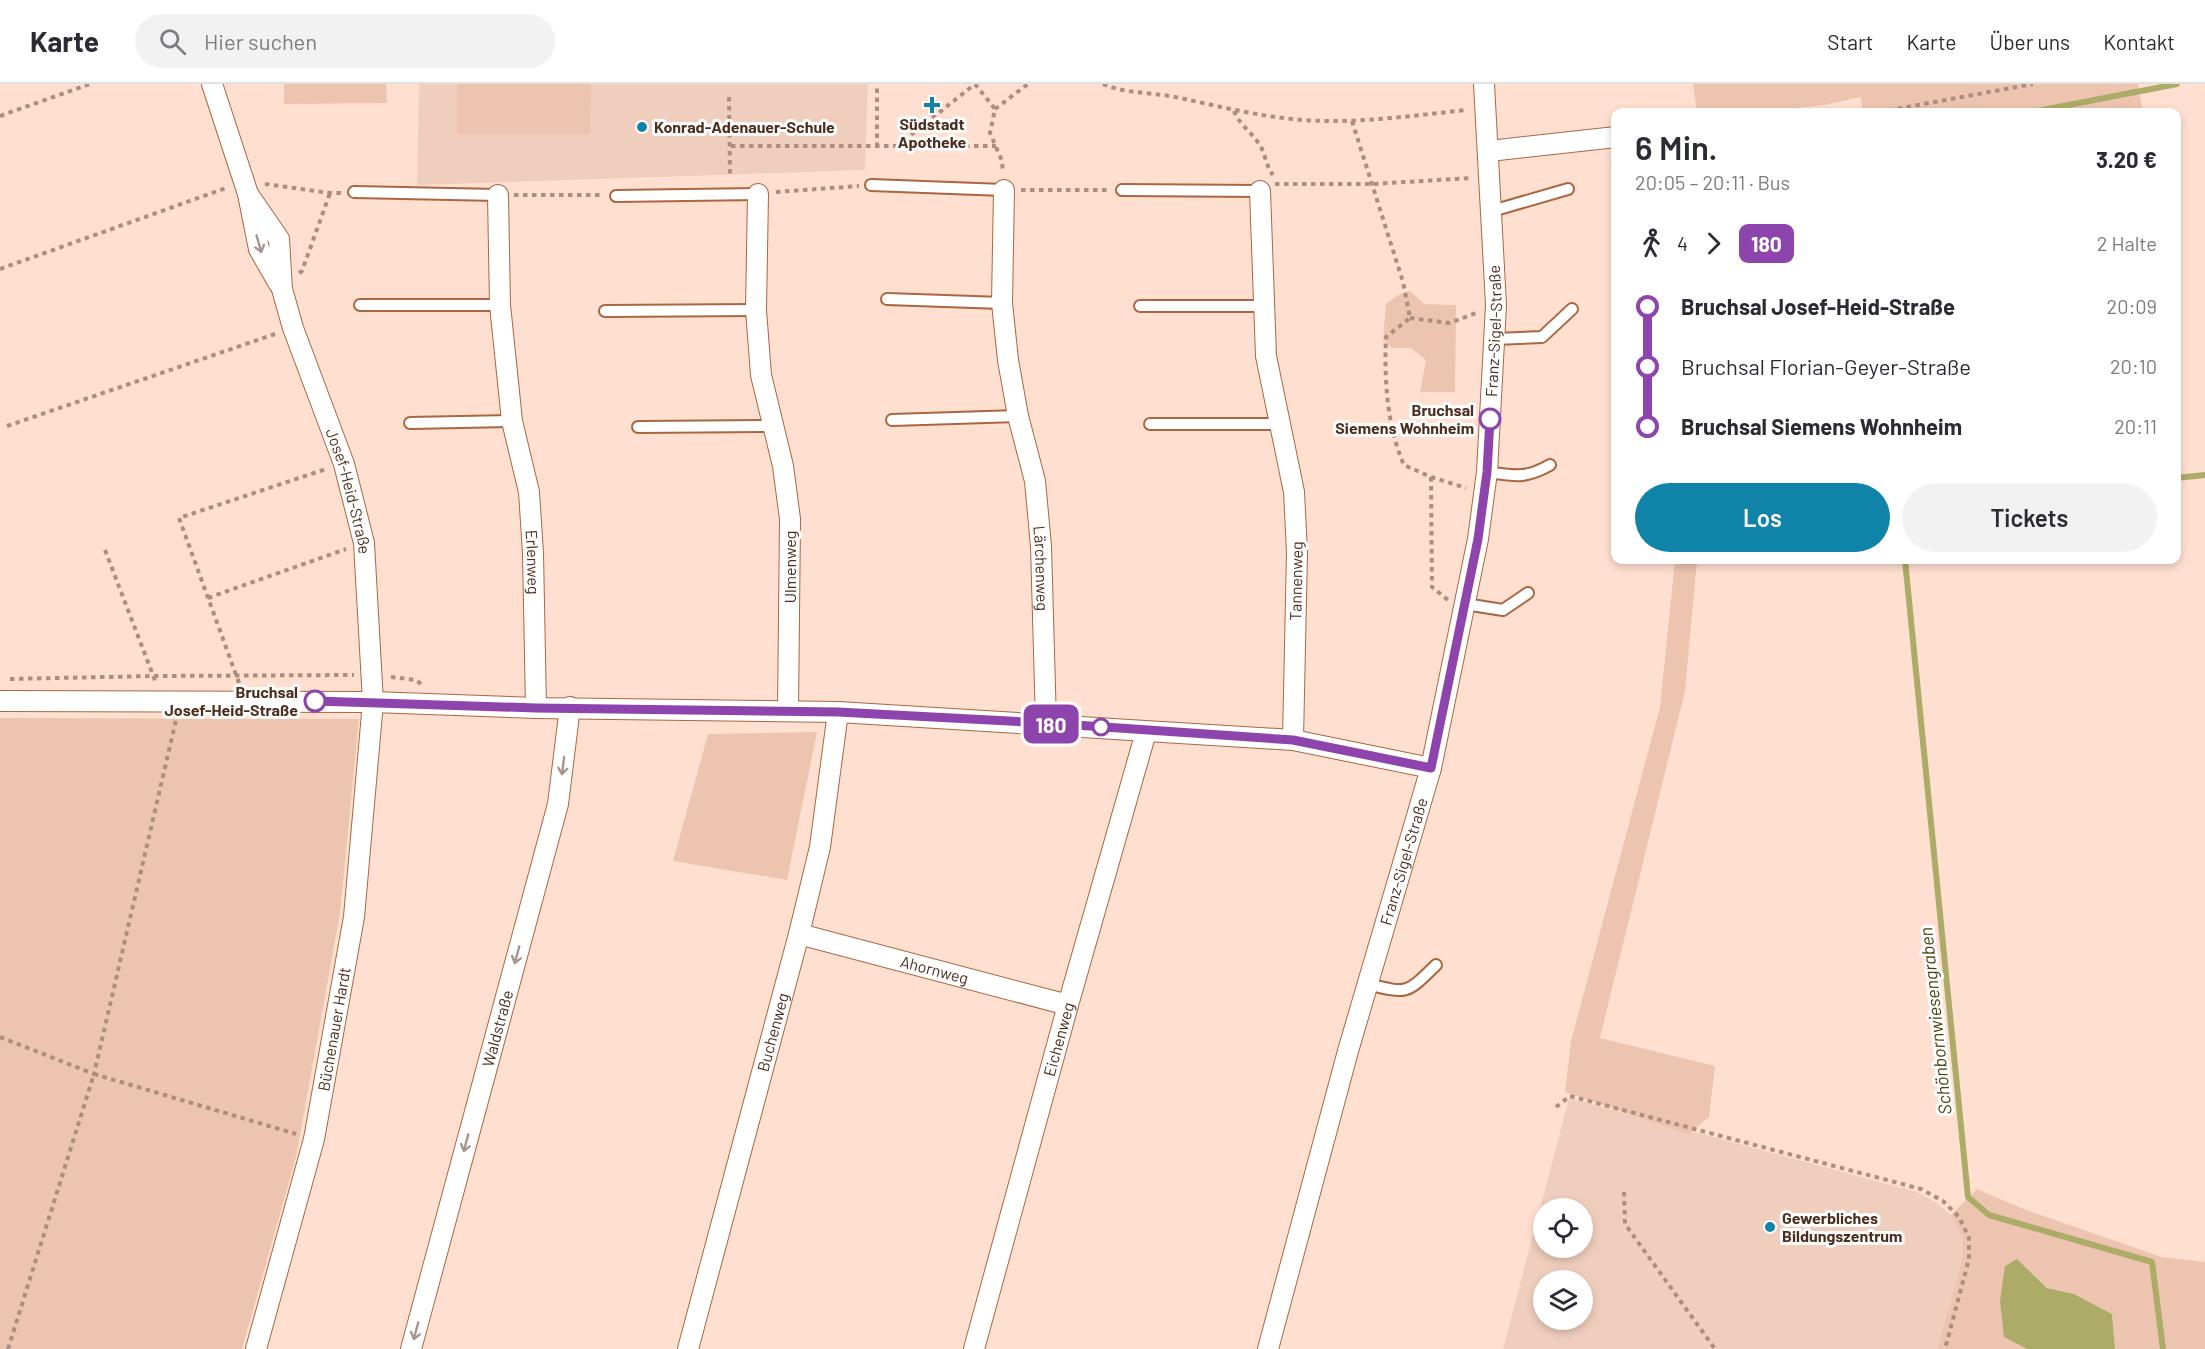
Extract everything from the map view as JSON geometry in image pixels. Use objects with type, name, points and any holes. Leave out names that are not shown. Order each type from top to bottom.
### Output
[{"type":"street","name":"Josef-Heid-Straße","points":[[212,84],[246,188],[259,249],[282,289],[293,328],[344,464],[364,543],[373,702]]},
{"type":"street","name":"Franz-Sigel-Straße","points":[[1268,1349],[1367,984],[1431,768],[1478,539],[1487,472],[1496,305],[1484,84]]},
{"type":"street","points":[[1489,151],[1611,138]]},
{"type":"street","name":"Lärchenweg","points":[[1004,190],[1002,303],[1008,360],[1018,416],[1035,482],[1041,546],[1046,723]]},
{"type":"street","name":"Tannenweg","points":[[1260,191],[1266,356],[1294,492],[1297,552],[1293,740]]},
{"type":"street","name":"Ulmenweg","points":[[758,194],[756,310],[761,375],[783,466],[790,519],[788,711]]},
{"type":"street","name":"Erlenweg","points":[[498,195],[500,305],[512,420],[529,492],[533,554],[536,708]]},
{"type":"street","points":[[0,701],[373,702],[536,708],[838,712],[1293,740],[1431,768]]},
{"type":"street","name":"Büchenauer Hardt","points":[[256,1349],[314,1139],[354,916],[373,702]]},
{"type":"street","name":"Waldstraße","points":[[411,1349],[558,804],[570,707]]},
{"type":"street","name":"Buchenweg","points":[[688,1349],[800,934],[820,846],[838,712]]},
{"type":"street","name":"Eichenweg","points":[[974,1349],[1068,1005],[1146,732]]},
{"type":"street","name":"Ahornweg","points":[[800,934],[1068,1005]]},
{"type":"lane","points":[[871,184],[1004,190]]},
{"type":"lane","points":[[1492,211],[1568,189]]},
{"type":"lane","points":[[1122,190],[1260,191]]},
{"type":"lane","points":[[354,192],[498,195]]},
{"type":"lane","points":[[616,196],[758,194]]},
{"type":"lane","points":[[887,299],[1002,303]]},
{"type":"lane","points":[[360,305],[500,305]]},
{"type":"lane","points":[[1140,306],[1264,306]]},
{"type":"lane","points":[[1494,339],[1542,337],[1572,309]]},
{"type":"lane","points":[[605,311],[756,310]]},
{"type":"lane","points":[[892,420],[1018,416]]},
{"type":"lane","points":[[410,423],[512,420]]},
{"type":"lane","points":[[1150,424],[1280,424]]},
{"type":"lane","points":[[638,427],[772,426]]},
{"type":"lane","points":[[1487,472],[1522,476],[1533,474],[1550,465]]},
{"type":"lane","points":[[1465,604],[1503,610],[1528,593]]},
{"type":"lane","points":[[1367,984],[1395,991],[1406,991],[1417,984],[1436,965]]},
{"type":"path","points":[[0,117],[90,84]]},
{"type":"path","points":[[877,84],[877,147]]},
{"type":"path","points":[[896,147],[975,84],[995,109]]},
{"type":"path","points":[[1028,84],[995,109],[990,133],[1002,161],[1004,190],[1122,190]]},
{"type":"path","points":[[1103,84],[1121,91],[1173,97],[1234,111],[1294,120],[1352,121],[1485,108]]},
{"type":"path","points":[[1121,91],[1126,84]]},
{"type":"path","points":[[1902,108],[2033,84]]},
{"type":"path","points":[[729,97],[730,174]]},
{"type":"path","points":[[1234,111],[1238,121],[1261,146],[1267,168],[1278,183]]},
{"type":"path","points":[[1352,121],[1403,282],[1410,318]]},
{"type":"path","points":[[731,146],[996,146]]},
{"type":"path","points":[[1260,191],[1278,183],[1373,184],[1490,177]]},
{"type":"path","points":[[758,194],[871,184]]},
{"type":"path","points":[[0,269],[246,188],[330,193],[354,192]]},
{"type":"path","points":[[282,289],[302,271],[330,193]]},
{"type":"path","points":[[498,195],[616,196]]},
{"type":"path","points":[[1464,498],[1466,486],[1431,477],[1404,465],[1400,458],[1384,377],[1386,338],[1410,318],[1450,323],[1496,305]]},
{"type":"path","points":[[7,426],[293,328]]},
{"type":"path","points":[[246,701],[178,518],[344,464]]},
{"type":"path","points":[[1431,477],[1432,587],[1449,601],[1450,590]]},
{"type":"path","points":[[208,598],[364,543]]},
{"type":"path","points":[[8,1349],[94,1074],[171,701],[153,676],[105,550]]},
{"type":"path","points":[[0,680],[153,676],[371,675],[416,680],[425,686]]},
{"type":"path","points":[[0,1037],[94,1074],[314,1139]]},
{"type":"path","points":[[1556,1107],[1570,1096],[1921,1189],[1943,1201],[1959,1216],[1969,1238],[1969,1259],[1945,1349]]},
{"type":"path","points":[[1624,1192],[1625,1224],[1715,1349]]},
{"type":"shaded area","points":[[284,84],[386,84],[387,103],[284,104]]},
{"type":"shaded area","name":"Konrad-Adenauer-Schule","points":[[419,84],[868,84],[865,170],[417,185]]},
{"type":"shaded area","points":[[457,84],[591,84],[590,134],[457,134]]},
{"type":"shaded area","points":[[1693,84],[2138,84],[2142,108],[1862,108],[1861,97],[1797,108],[1696,108]]},
{"type":"shaded area","points":[[1410,291],[1424,304],[1456,305],[1455,392],[1420,392],[1426,360],[1411,348],[1392,348],[1383,340],[1386,304],[1398,295]]},
{"type":"shaded area","points":[[1675,564],[1697,564],[1685,691],[1600,1038],[1715,1066],[1709,1117],[1688,1134],[1565,1092],[1571,1041],[1660,707]]},
{"type":"shaded area","points":[[0,718],[359,719],[340,913],[296,1157],[242,1349],[0,1349]]},
{"type":"shaded area","points":[[817,732],[787,880],[673,861],[708,734]]},
{"type":"shaded area","name":"Gewerbliches Bildungszentrum","points":[[1569,1098],[1917,1192],[1937,1203],[1951,1215],[1963,1238],[1963,1256],[1937,1349],[1503,1349],[1533,1235],[1533,1258],[1593,1258],[1593,1198],[1543,1198]]},
{"type":"shaded area","points":[[1977,1189],[2026,1210],[2162,1257],[2205,1262],[2205,1349],[2115,1349],[2112,1314],[2074,1294],[2048,1288],[2017,1259],[2004,1337],[2027,1349],[1937,1349],[1963,1256],[1963,1238],[1951,1215]]},
{"type":"shaded area","points":[[2017,1259],[2047,1288],[2074,1294],[2112,1314],[2115,1349],[2027,1349],[2004,1337],[2000,1301],[2005,1266]]},
{"type":"waterway","name":"Schönbornwiesengraben","points":[[2053,108],[2177,84]]},
{"type":"waterway","points":[[2181,477],[2205,475]]},
{"type":"waterway","name":"Schönbornwiesengraben","points":[[1905,564],[1968,1197],[1989,1215],[2152,1262],[2163,1349]]},
{"type":"bus line","name":"180","points":[[315,701],[536,708],[838,712],[1046,723],[1146,732],[1293,740],[1431,768],[1478,539],[1487,472],[1490,419]]},
{"type":"place","name":"Südstadt Apotheke","points":[[932,105]]},
{"type":"place","name":"Konrad-Adenauer-Schule","points":[[642,127]]},
{"type":"place","name":"Bruchsal Siemens Wohnheim","points":[[1490,419]]},
{"type":"place","name":"Bruchsal Josef-Heid-Straße","points":[[315,701]]},
{"type":"place","name":"Gewerbliches Bildungszentrum","points":[[1770,1227]]}]
